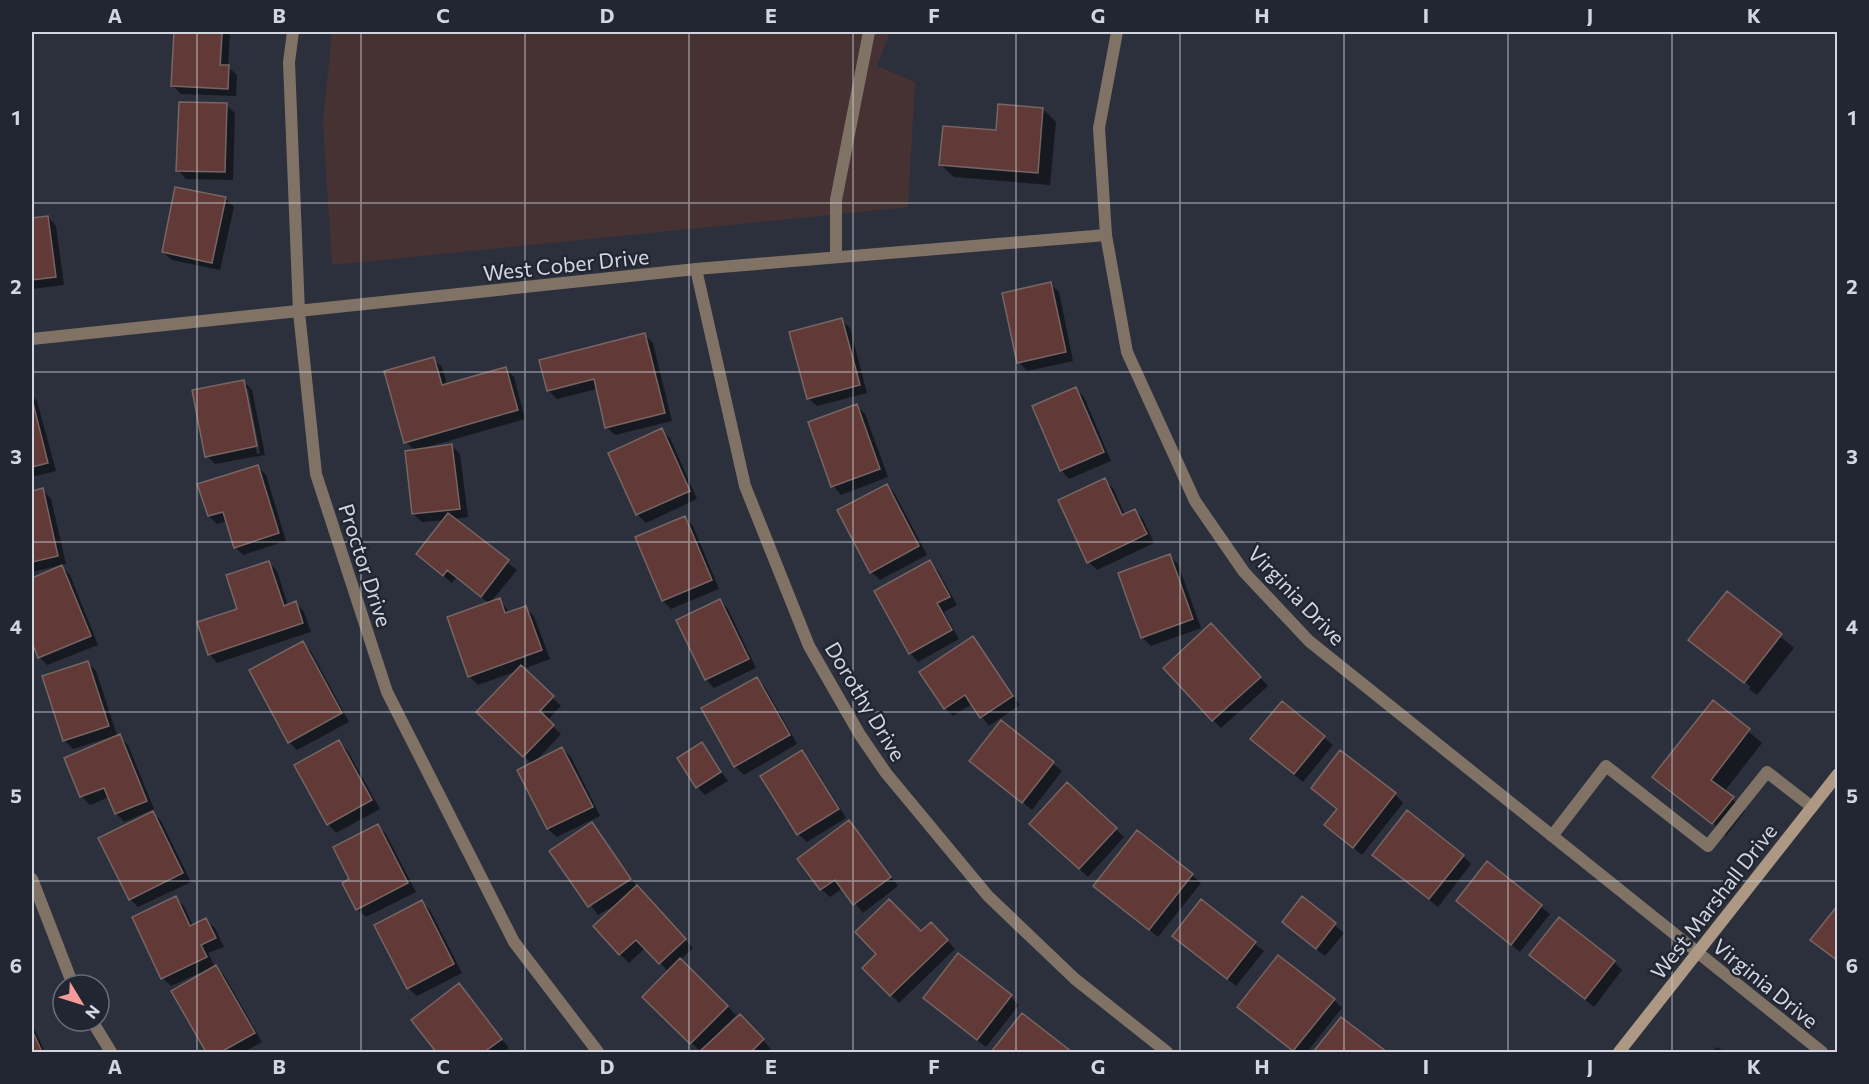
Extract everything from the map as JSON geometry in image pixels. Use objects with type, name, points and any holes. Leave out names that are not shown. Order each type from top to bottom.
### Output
[{"type":"main road","name":"West Marshall Drive","points":[[1619,1053],[1838,774]]},
{"type":"street","name":"Proctor Drive","points":[[293,32],[289,62],[298,312],[316,474],[387,692],[514,942],[598,1053]]},
{"type":"street","points":[[836,257],[836,200],[869,32]]},
{"type":"street","name":"Virginia Drive","points":[[1117,32],[1099,128],[1106,235],[1127,352],[1195,501],[1244,572],[1309,641],[1822,1053]]},
{"type":"street","name":"West Cober Drive","points":[[32,339],[696,269],[1106,235]]},
{"type":"street","name":"Dorothy Drive","points":[[696,269],[745,486],[809,646],[860,735],[886,773],[988,896],[1075,979],[1167,1053]]},
{"type":"street","points":[[1552,836],[1606,766],[1708,846],[1767,772],[1812,807]]},
{"type":"street","points":[[32,879],[68,973]]},
{"type":"street","points":[[99,1033],[111,1053]]},
{"type":"shaded area","points":[[332,32],[890,32],[877,66],[915,82],[908,207],[332,265],[323,122]]},
{"type":"building","points":[[174,32],[222,32],[220,65],[229,65],[228,89],[171,86]]},
{"type":"building","points":[[179,102],[227,103],[225,172],[176,171]]},
{"type":"building","points":[[998,104],[1043,108],[1038,173],[939,165],[943,126],[996,130]]},
{"type":"building","points":[[175,187],[226,197],[212,263],[162,252]]},
{"type":"building","points":[[48,216],[56,277],[32,280],[32,218]]},
{"type":"building","points":[[1051,282],[1066,352],[1017,363],[1002,293]]},
{"type":"building","points":[[842,318],[860,385],[807,399],[789,332]]},
{"type":"building","points":[[645,333],[665,413],[605,428],[594,379],[547,391],[539,360]]},
{"type":"building","points":[[434,357],[442,385],[506,367],[518,410],[404,443],[384,371]]},
{"type":"building","points":[[244,380],[257,446],[205,457],[192,390]]},
{"type":"building","points":[[1076,387],[1104,452],[1060,471],[1032,406]]},
{"type":"building","points":[[32,399],[48,463],[32,467]]},
{"type":"building","points":[[857,404],[880,469],[831,487],[808,422]]},
{"type":"building","points":[[662,428],[690,491],[636,515],[608,453]]},
{"type":"building","points":[[452,444],[460,509],[412,514],[405,451]]},
{"type":"building","points":[[258,465],[279,533],[234,548],[223,512],[208,516],[197,484]]},
{"type":"building","points":[[1105,478],[1122,515],[1135,509],[1147,534],[1087,563],[1058,500]]},
{"type":"building","points":[[887,484],[919,546],[870,573],[837,510]]},
{"type":"building","points":[[43,488],[58,556],[32,562],[32,491]]},
{"type":"building","points":[[448,513],[509,560],[481,597],[447,570],[443,576],[416,554]]},
{"type":"building","points":[[685,516],[712,580],[662,601],[635,537]]},
{"type":"building","points":[[1170,554],[1193,619],[1141,638],[1118,573]]},
{"type":"building","points":[[930,560],[950,597],[937,603],[952,630],[909,654],[874,591]]},
{"type":"building","points":[[269,561],[284,606],[296,601],[303,623],[208,655],[197,622],[237,609],[226,575]]},
{"type":"building","points":[[62,565],[91,636],[38,658],[32,642],[32,578]]},
{"type":"building","points":[[1727,591],[1782,634],[1744,683],[1688,640]]},
{"type":"building","points":[[500,598],[505,613],[526,606],[542,650],[468,677],[447,617]]},
{"type":"building","points":[[720,599],[749,659],[705,680],[676,620]]},
{"type":"building","points":[[1211,623],[1261,677],[1212,721],[1163,668]]},
{"type":"building","points":[[973,636],[1013,696],[980,718],[965,695],[944,709],[919,672]]},
{"type":"building","points":[[303,641],[342,713],[288,743],[249,670]]},
{"type":"building","points":[[88,661],[109,726],[63,741],[42,676]]},
{"type":"building","points":[[521,665],[554,696],[540,711],[554,725],[523,757],[476,712]]},
{"type":"building","points":[[757,677],[790,735],[734,767],[701,708]]},
{"type":"building","points":[[1713,700],[1750,729],[1711,780],[1734,797],[1712,824],[1652,777]]},
{"type":"building","points":[[1282,701],[1325,736],[1294,774],[1250,739]]},
{"type":"building","points":[[1001,720],[1054,762],[1022,803],[969,761]]},
{"type":"building","points":[[120,734],[147,801],[115,814],[104,788],[80,797],[64,758]]},
{"type":"building","points":[[339,740],[372,800],[327,825],[294,765]]},
{"type":"building","points":[[702,742],[721,772],[696,788],[677,758]]},
{"type":"building","points":[[562,747],[593,807],[547,829],[517,770]]},
{"type":"building","points":[[802,750],[839,809],[797,835],[760,776]]},
{"type":"building","points":[[1340,750],[1396,793],[1353,848],[1324,825],[1337,809],[1311,788]]},
{"type":"building","points":[[1067,782],[1117,828],[1079,869],[1029,824]]},
{"type":"building","points":[[1407,810],[1464,855],[1429,899],[1372,855]]},
{"type":"building","points":[[153,811],[183,873],[129,900],[98,838]]},
{"type":"building","points":[[849,820],[891,877],[853,905],[835,880],[820,890],[797,859]]},
{"type":"building","points":[[592,822],[631,879],[588,907],[549,851]]},
{"type":"building","points":[[378,824],[408,883],[356,910],[342,883],[349,879],[333,847]]},
{"type":"building","points":[[1137,830],[1193,874],[1149,930],[1093,886]]},
{"type":"building","points":[[1487,861],[1542,905],[1511,945],[1456,901]]},
{"type":"building","points":[[637,885],[686,939],[659,964],[636,940],[619,955],[593,926]]},
{"type":"building","points":[[176,896],[190,926],[206,918],[216,938],[201,945],[207,957],[161,979],[132,917]]},
{"type":"building","points":[[1302,896],[1336,923],[1316,949],[1282,922]]},
{"type":"building","points":[[889,899],[921,931],[931,922],[948,940],[890,996],[862,968],[876,954],[855,932]]},
{"type":"building","points":[[1201,899],[1256,942],[1227,979],[1172,936]]},
{"type":"building","points":[[422,900],[454,964],[407,989],[374,925]]},
{"type":"building","points":[[1838,905],[1838,961],[1810,940]]},
{"type":"building","points":[[1559,917],[1615,961],[1585,999],[1529,955]]},
{"type":"building","points":[[958,953],[1012,995],[977,1040],[923,998]]},
{"type":"building","points":[[1278,955],[1335,999],[1293,1051],[1237,1007]]},
{"type":"building","points":[[680,958],[728,1006],[690,1044],[642,997]]},
{"type":"building","points":[[216,965],[255,1033],[221,1052],[206,1052],[171,991]]},
{"type":"building","points":[[459,983],[502,1039],[484,1052],[436,1052],[411,1020]]},
{"type":"building","points":[[1022,1013],[1072,1052],[991,1052]]},
{"type":"building","points":[[740,1014],[764,1039],[753,1050],[755,1052],[699,1052]]},
{"type":"building","points":[[1341,1017],[1387,1052],[1313,1052]]},
{"type":"building","points":[[32,1030],[42,1052],[32,1052]]}]
